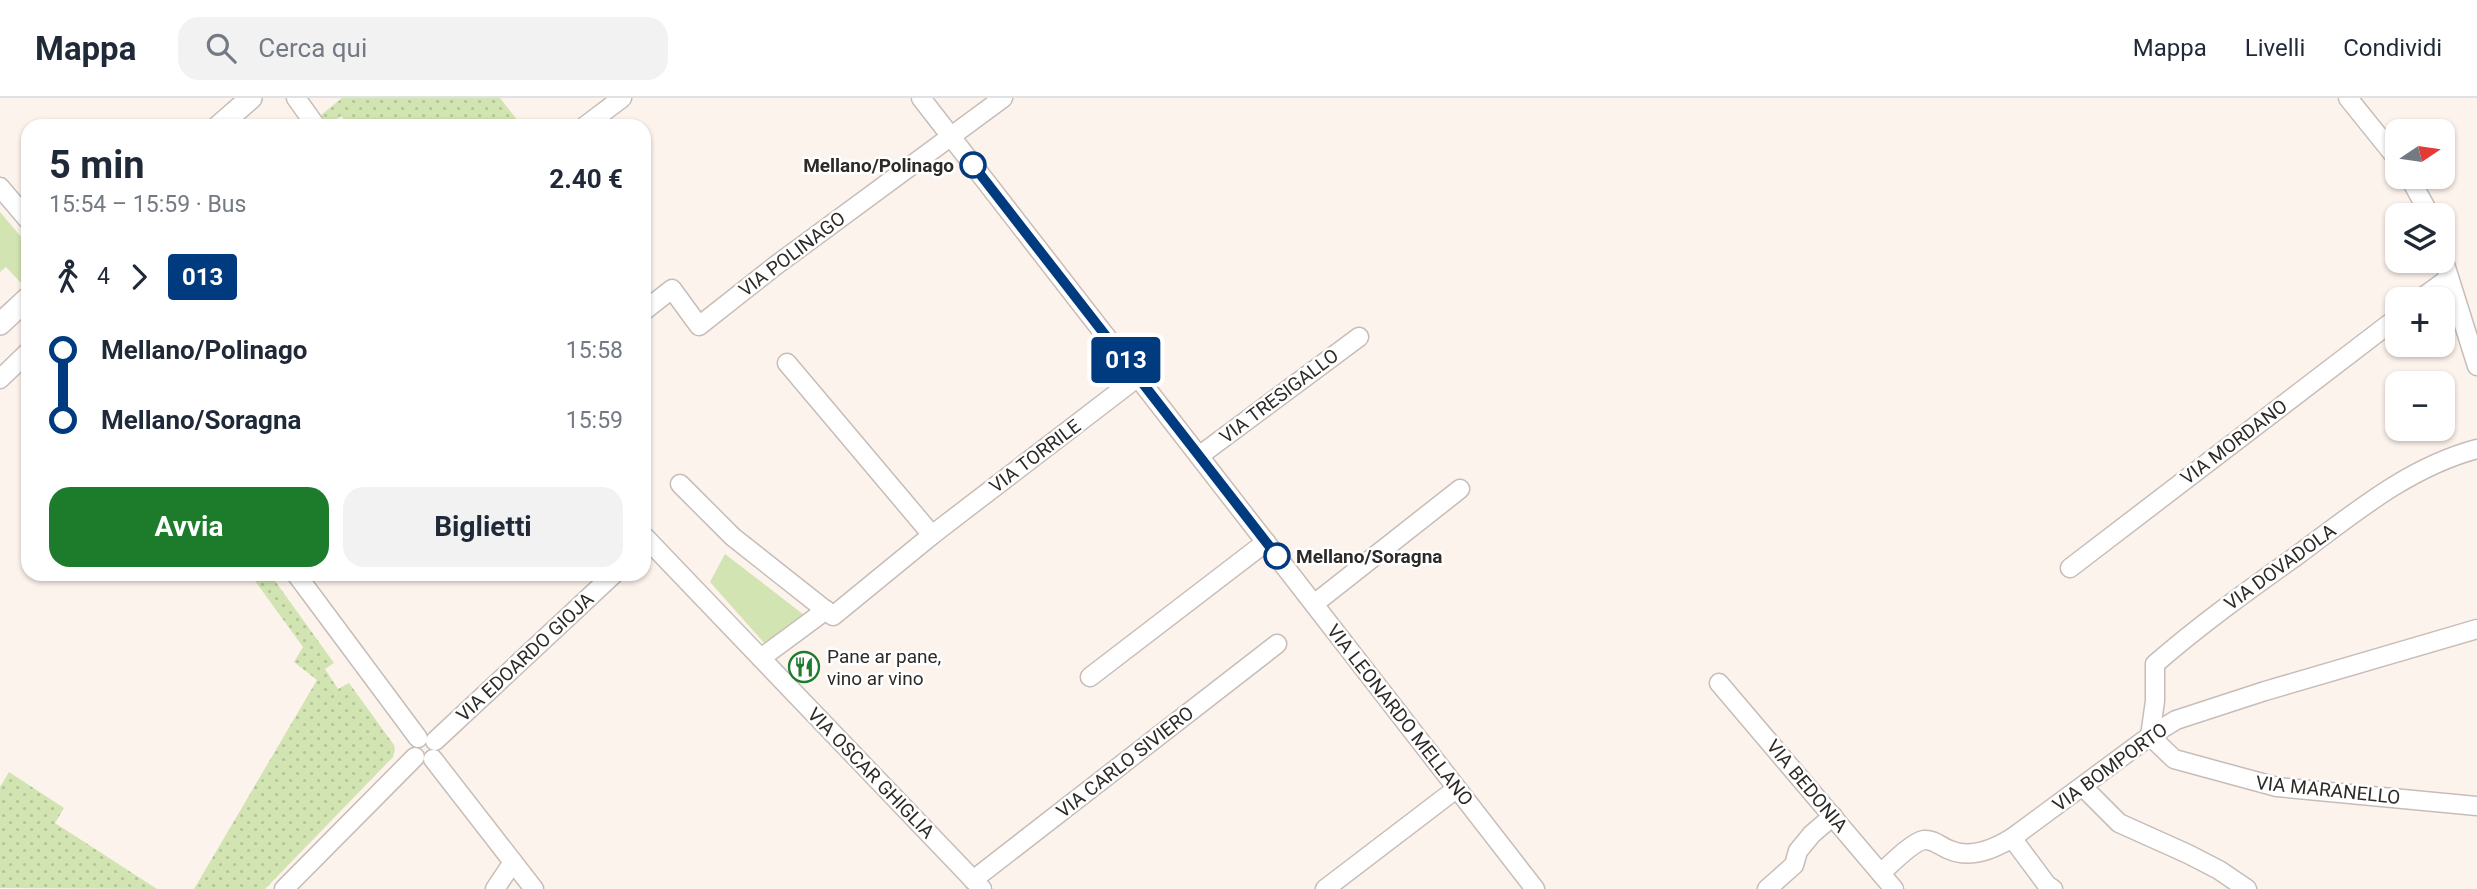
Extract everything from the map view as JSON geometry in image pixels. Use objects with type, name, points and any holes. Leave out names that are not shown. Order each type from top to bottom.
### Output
[{"type":"street","points":[[227,119],[251,98]]},
{"type":"street","points":[[296,98],[311,119]]},
{"type":"street","points":[[594,119],[622,98]]},
{"type":"street","name":"VIA LEONARDO MELLANO","points":[[920,98],[1535,889]]},
{"type":"street","points":[[951,136],[1003,98]]},
{"type":"street","points":[[2348,98],[2385,144]]},
{"type":"street","name":"VIA POLINAGO","points":[[651,306],[672,289],[699,326],[775,266],[951,136]]},
{"type":"street","points":[[0,187],[21,212]]},
{"type":"street","points":[[2448,273],[2477,366]]},
{"type":"street","points":[[2437,287],[2449,278]]},
{"type":"street","points":[[0,324],[21,304]]},
{"type":"street","name":"VIA MORDANO","points":[[2070,568],[2385,327]]},
{"type":"street","name":"VIA TRESIGALLO","points":[[1199,456],[1359,337]]},
{"type":"street","points":[[0,379],[21,359]]},
{"type":"street","points":[[786,363],[932,535]]},
{"type":"street","name":"VIA TORRILE","points":[[761,658],[826,610],[833,616],[932,535],[1138,377]]},
{"type":"street","name":"VIA DOVADOLA","points":[[2150,736],[2155,701],[2155,664],[2195,629],[2401,481],[2458,454],[2477,449]]},
{"type":"street","points":[[680,484],[733,537],[826,610]]},
{"type":"street","points":[[1314,604],[1460,489]]},
{"type":"street","points":[[1090,677],[1266,542]]},
{"type":"street","name":"VIA OSCAR GHIGLIA","points":[[651,546],[977,884]]},
{"type":"street","points":[[302,581],[427,739],[412,747],[534,889]]},
{"type":"street","name":"VIA EDOARDO GIOJA","points":[[427,739],[606,581]]},
{"type":"street","name":"VIA BOMPORTO","points":[[1881,873],[1914,845],[1924,840],[1960,853],[1994,849],[2176,720],[2477,629]]},
{"type":"street","name":"VIA CARLO SIVIERO","points":[[977,884],[1277,644]]},
{"type":"street","name":"VIA BEDONIA","points":[[1719,683],[1894,889]]},
{"type":"street","name":"VIA MARANELLO","points":[[2150,736],[2174,759],[2277,787],[2477,806]]},
{"type":"street","points":[[284,889],[424,758]]},
{"type":"street","points":[[2083,787],[2119,823],[2188,854],[2247,889]]},
{"type":"street","points":[[1325,889],[1456,789]]},
{"type":"street","points":[[1767,889],[1794,865],[1798,851],[1812,834],[1833,816]]},
{"type":"street","points":[[2012,838],[2047,885],[2053,889]]},
{"type":"street","points":[[495,889],[513,862]]},
{"type":"green space","points":[[342,98],[500,98],[516,119],[344,119],[341,116],[337,119],[324,119],[321,115]]},
{"type":"green space","points":[[0,212],[21,237],[21,283],[6,267],[0,272]]},
{"type":"green space","points":[[725,554],[804,615],[767,646],[710,582]]},
{"type":"green space","points":[[255,581],[275,581],[334,663],[325,669],[338,689],[349,683],[394,745],[393,757],[265,889],[194,889],[317,680],[294,662],[303,647]]},
{"type":"green space","points":[[9,772],[64,808],[55,823],[157,889],[0,888],[0,787]]},
{"type":"bus line","name":"013","points":[[973,165],[1277,556]]},
{"type":"place","name":"Mellano/Polinago","points":[[973,165]]},
{"type":"place","name":"Mellano/Soragna","points":[[1277,556]]},
{"type":"place","name":"Pane ar pane, vino ar vino","points":[[804,667]]}]
